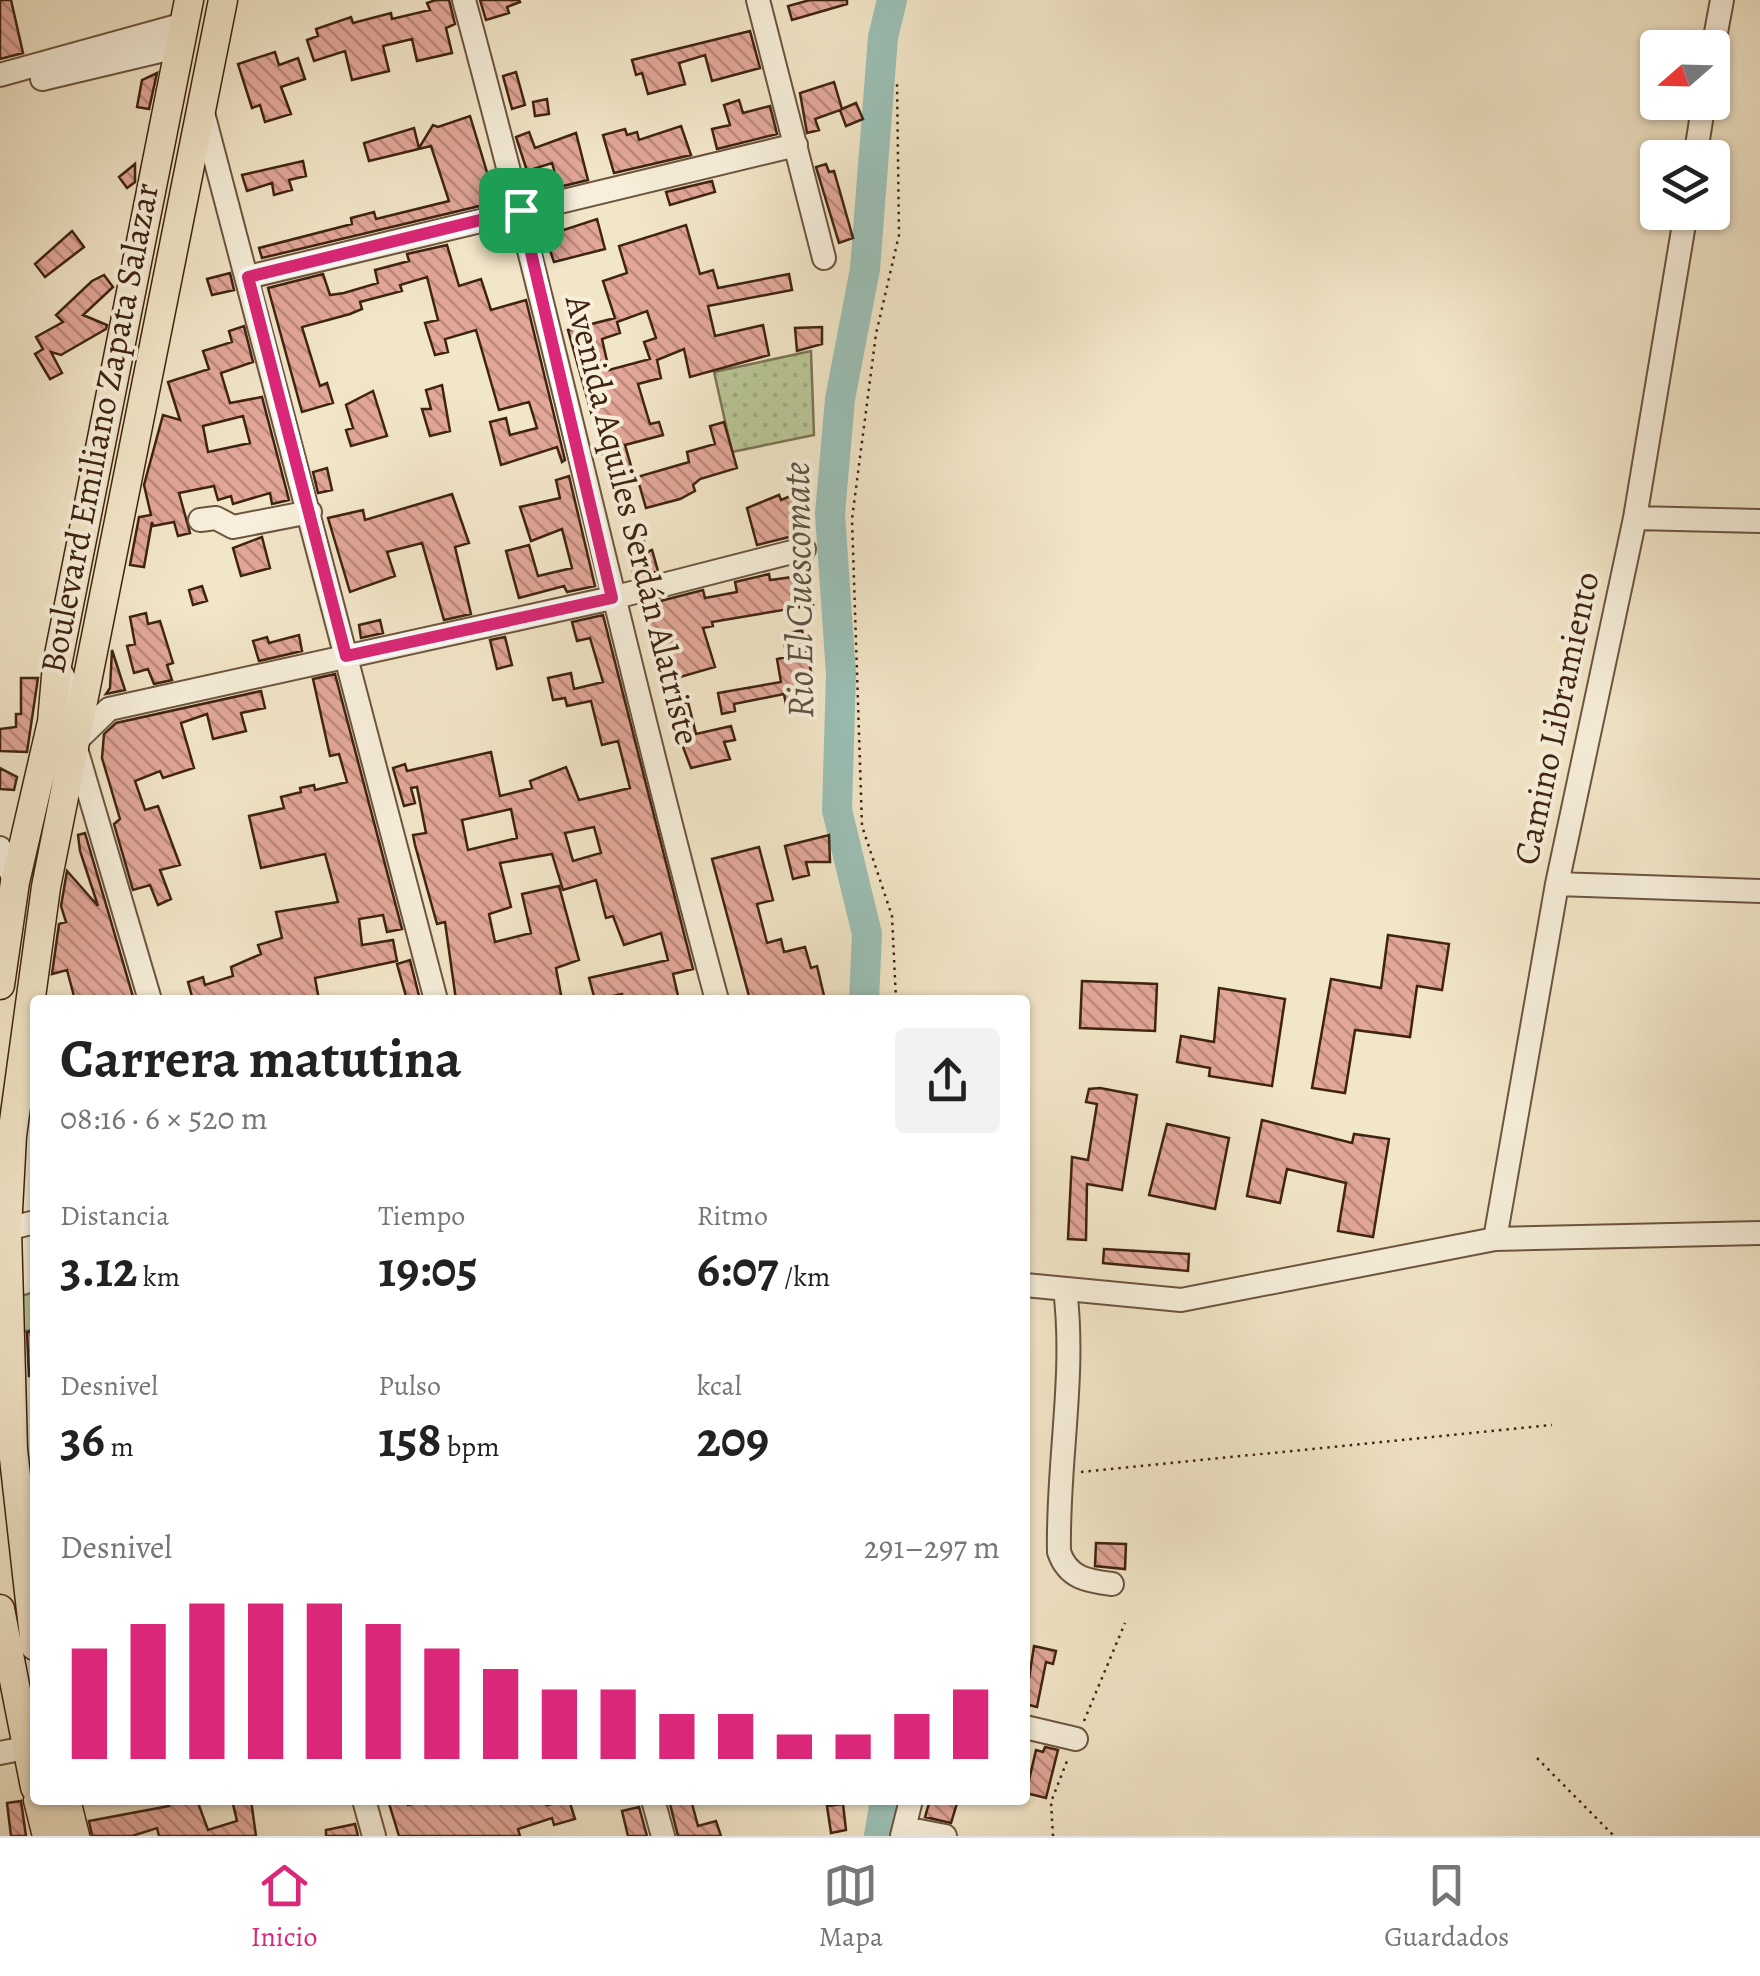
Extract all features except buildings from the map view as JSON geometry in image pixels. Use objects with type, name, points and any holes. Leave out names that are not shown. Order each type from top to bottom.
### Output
[{"type":"main road","name":"Boulevard Emiliano Zapata Salazar","points":[[31,995],[46,888],[223,0]]},
{"type":"main road","name":"Boulevard Emiliano Zapata Salazar","points":[[0,985],[15,882],[44,756],[58,665],[185,23]]},
{"type":"main road","points":[[44,756],[72,755]]},
{"type":"main road","name":"Boulevard Emiliano Zapata Salazar","points":[[30,1005],[12,1136],[7,1230],[13,1449],[30,1600]]},
{"type":"main road","points":[[0,1609],[12,1750],[30,1779]]},
{"type":"main road","points":[[39,1805],[47,1836]]},
{"type":"main road","points":[[67,1805],[74,1836]]},
{"type":"street","name":"Avenida Aquiles Serdán Alatriste","points":[[464,0],[521,210],[612,598],[717,995]]},
{"type":"street","points":[[758,0],[824,258]]},
{"type":"street","points":[[1716,30],[1722,0]]},
{"type":"street","points":[[0,76],[185,23]]},
{"type":"street","points":[[0,90],[185,23]]},
{"type":"street","points":[[202,108],[435,995]]},
{"type":"street","points":[[248,277],[796,145]]},
{"type":"street","name":"Camino Libramiento","points":[[1495,1239],[1557,884],[1634,518],[1683,230]]},
{"type":"street","points":[[200,520],[216,518],[233,528],[310,512]]},
{"type":"street","points":[[1634,518],[1760,522]]},
{"type":"street","points":[[72,755],[109,709],[612,598],[804,548]]},
{"type":"street","points":[[58,665],[71,691],[72,755],[148,995]]},
{"type":"street","points":[[0,848],[15,882]]},
{"type":"street","points":[[1557,884],[1760,891]]},
{"type":"street","points":[[7,1230],[30,1223]]},
{"type":"street","points":[[1030,1285],[1181,1300],[1495,1239],[1760,1233]]},
{"type":"street","points":[[1065,1289],[1070,1324],[1059,1552],[1064,1567],[1078,1577],[1112,1584]]},
{"type":"street","points":[[1030,1728],[1076,1740]]},
{"type":"street","points":[[365,1805],[374,1836]]},
{"type":"street","points":[[654,1805],[662,1836]]},
{"type":"street","points":[[910,1805],[903,1832],[945,1836]]},
{"type":"path","points":[[896,995],[892,916],[862,826],[852,519],[876,334],[899,234],[897,82]]},
{"type":"path","points":[[1060,1474],[1552,1425]]},
{"type":"path","points":[[1537,1758],[1614,1836]]},
{"type":"green space","points":[[811,351],[814,435],[732,452],[714,372]]},
{"type":"green space","points":[[30,1293],[30,1330],[22,1332],[21,1296]]},
{"type":"waterway","name":"Rio El Cuescomate","points":[[864,995],[867,934],[837,810],[841,674],[830,514],[840,399],[865,269],[883,37],[892,0]]},
{"type":"waterway","name":"Rio El Cuescomate","points":[[879,1836],[884,1805]]},
{"type":"route","points":[[521,210],[612,598],[346,656],[248,277],[521,210]]}]
